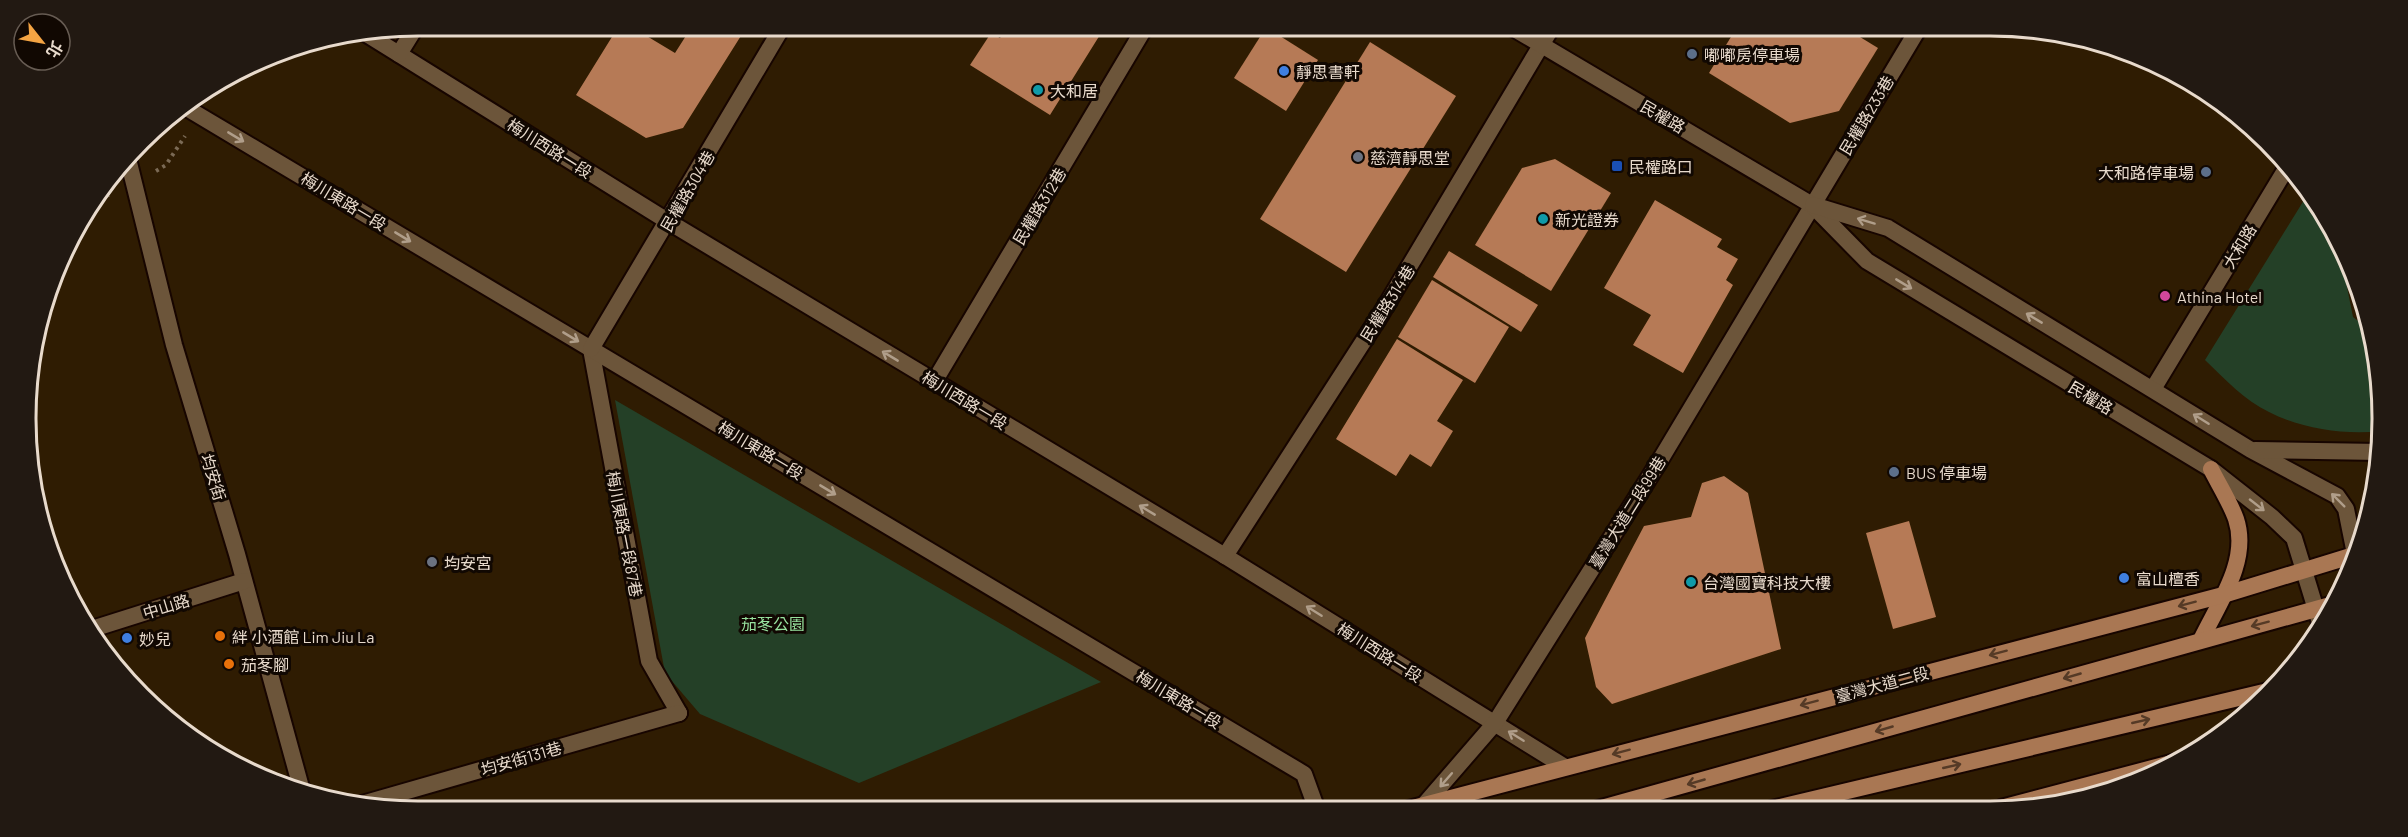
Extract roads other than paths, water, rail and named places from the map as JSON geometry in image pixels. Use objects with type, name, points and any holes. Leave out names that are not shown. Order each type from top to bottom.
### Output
[{"type":"main road","points":[[2201,640],[2239,555],[2236,520],[2211,469]]},
{"type":"main road","name":"臺灣大道二段","points":[[1438,801],[2223,595],[2346,558]]},
{"type":"main road","points":[[1627,801],[2201,640],[2316,618]]},
{"type":"main road","points":[[1806,801],[2254,694]]},
{"type":"main road","points":[[2039,798],[2133,773]]},
{"type":"street","points":[[399,54],[410,36]]},
{"type":"street","name":"民權路304巷","points":[[591,349],[669,222],[777,36]]},
{"type":"street","name":"民權路312巷","points":[[934,382],[1140,36]]},
{"type":"street","name":"民權路","points":[[1527,36],[1812,205],[1888,228],[2251,450],[2337,496],[2346,508],[2352,540]]},
{"type":"street","name":"民權路314巷","points":[[1225,556],[1381,314],[1547,36]]},
{"type":"street","name":"民權路233巷","points":[[1812,205],[1914,36]]},
{"type":"street","name":"梅川西路一段","points":[[373,39],[669,222],[1225,556],[1566,767]]},
{"type":"street","name":"梅川東路一段","points":[[192,111],[1304,774],[1314,801]]},
{"type":"street","name":"均安街","points":[[130,167],[174,345],[244,582],[300,782]]},
{"type":"street","name":"大和路","points":[[2153,389],[2283,174]]},
{"type":"street","name":"民權路","points":[[1812,205],[1867,261],[2211,469],[2272,517],[2294,538],[2318,615]]},
{"type":"street","name":"臺灣大道二段99巷","points":[[1422,801],[1495,723],[1659,462],[1812,205]]},
{"type":"street","name":"梅川東路一段87巷","points":[[591,349],[649,661],[679,713]]},
{"type":"street","points":[[2251,450],[2370,452]]},
{"type":"street","name":"中山路","points":[[98,627],[244,582]]},
{"type":"street","name":"均安街131巷","points":[[380,799],[679,713]]},
{"type":"place","name":"嘟嘟房停車場","points":[[1692,54]]},
{"type":"place","name":"靜思書軒","points":[[1284,71]]},
{"type":"place","name":"大和居","points":[[1038,90]]},
{"type":"place","name":"慈濟靜思堂","points":[[1358,157]]},
{"type":"place","name":"民權路口","points":[[1617,166]]},
{"type":"place","name":"大和路停車場","points":[[2206,172]]},
{"type":"place","name":"新光證券","points":[[1543,219]]},
{"type":"place","name":"Athina Hotel","points":[[2165,296]]},
{"type":"place","name":"BUS 停車場","points":[[1894,472]]},
{"type":"place","name":"均安宮","points":[[432,562]]},
{"type":"place","name":"富山檀香","points":[[2124,578]]},
{"type":"place","name":"台灣國寶科技大樓","points":[[1691,582]]},
{"type":"place","name":"絆 小酒館 Lim Jiu La","points":[[220,636]]},
{"type":"place","name":"妙兒","points":[[127,638]]},
{"type":"place","name":"茄苳腳","points":[[229,664]]},
{"type":"park label","name":"茄苳公園","points":[[773,623]]}]
